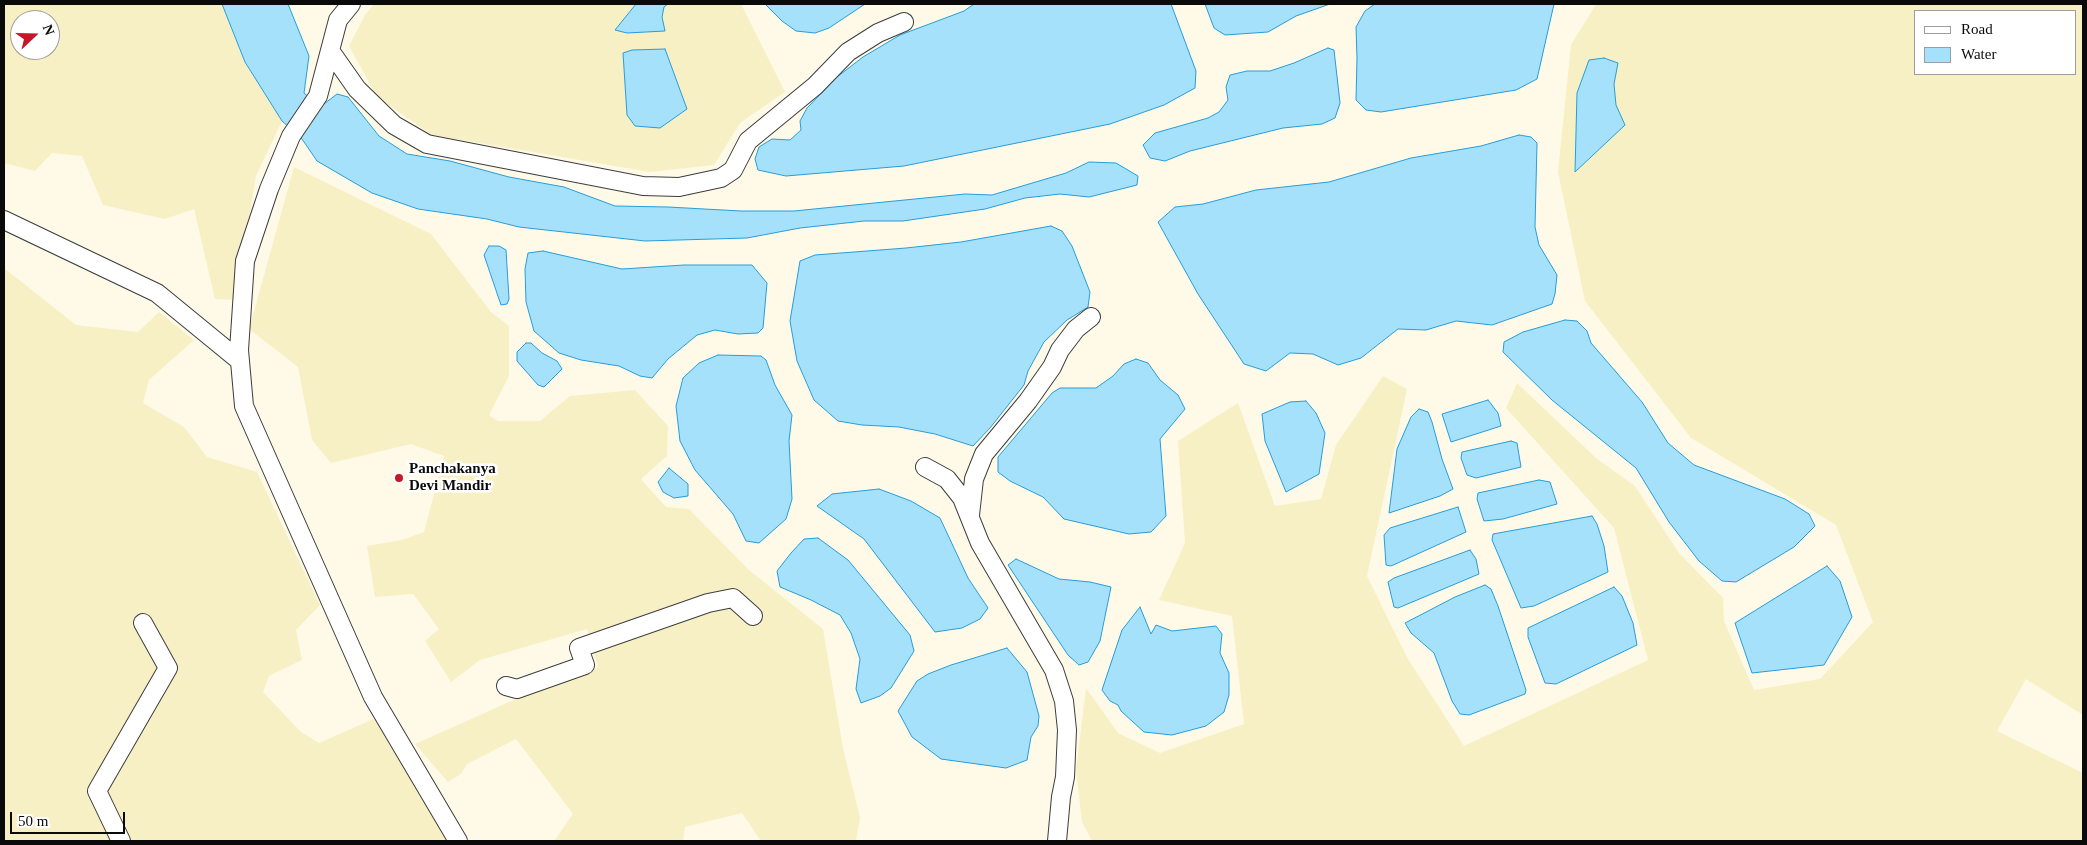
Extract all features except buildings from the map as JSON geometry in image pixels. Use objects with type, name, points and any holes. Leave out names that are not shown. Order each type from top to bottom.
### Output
[{"type":"street","points":[[352,4],[338,20],[318,96],[291,136],[269,189],[245,261],[238,350],[244,406],[373,697],[458,841]]},
{"type":"street","points":[[331,52],[357,88],[394,125],[427,144],[643,186],[679,186],[722,178],[733,170],[748,141],[815,86],[848,52],[878,33],[904,22]]},
{"type":"street","points":[[4,220],[157,293],[240,361]]},
{"type":"street","points":[[970,518],[974,479],[984,454],[1028,402],[1052,368],[1060,350],[1076,329],[1091,317]]},
{"type":"street","points":[[925,468],[947,479],[962,498],[980,543],[1054,670],[1064,702],[1067,730],[1065,777],[1057,841]]},
{"type":"street","points":[[506,686],[517,689],[585,665],[579,648],[708,602],[733,598],[753,616]]},
{"type":"street","points":[[121,841],[97,790],[168,668],[143,623]]},
{"type":"shaded area","points":[[4,4],[222,4],[245,62],[282,121],[256,176],[236,300],[215,299],[194,209],[165,219],[103,205],[82,156],[52,153],[35,171],[4,163]]},
{"type":"shaded area","points":[[374,4],[636,4],[615,30],[662,17],[664,7],[668,4],[741,4],[785,92],[740,123],[714,165],[650,172],[432,135],[377,97],[349,46],[365,15]]},
{"type":"shaded area","points":[[1596,4],[2083,4],[2083,715],[2026,679],[1997,731],[2083,773],[2083,841],[1092,841],[1082,822],[1076,770],[1086,688],[1118,733],[1160,753],[1244,724],[1232,616],[1159,600],[1185,543],[1178,441],[1238,403],[1275,506],[1321,499],[1336,445],[1383,376],[1407,389],[1367,576],[1408,659],[1464,746],[1648,660],[1614,528],[1506,408],[1517,383],[1596,458],[1635,486],[1679,553],[1723,598],[1724,621],[1754,690],[1820,679],[1873,622],[1836,525],[1691,438],[1585,301],[1558,172],[1571,45]]},
{"type":"shaded area","points":[[294,167],[431,234],[491,312],[509,326],[509,376],[489,415],[498,421],[540,421],[570,396],[635,390],[668,426],[667,456],[641,479],[666,507],[689,509],[749,570],[823,629],[843,748],[860,818],[856,841],[761,841],[742,813],[685,827],[683,841],[554,841],[573,814],[516,739],[467,764],[461,774],[448,782],[415,744],[509,702],[598,667],[587,629],[480,660],[451,682],[425,641],[439,629],[413,594],[375,597],[367,546],[402,540],[424,532],[444,456],[411,444],[331,463],[312,440],[298,367],[249,329]]},
{"type":"shaded area","points":[[4,268],[76,325],[138,332],[159,312],[194,340],[149,380],[143,403],[184,427],[207,457],[257,472],[320,605],[296,630],[302,660],[269,676],[263,692],[301,732],[319,743],[378,717],[449,841],[4,841]]},
{"type":"water","points":[[222,4],[288,4],[309,56],[304,93],[320,107],[337,94],[348,97],[379,136],[407,154],[450,161],[509,177],[564,187],[615,206],[794,211],[965,194],[992,195],[1066,173],[1089,162],[1116,163],[1138,176],[1137,185],[1089,197],[1060,194],[1025,198],[985,209],[903,221],[864,221],[800,228],[747,238],[645,241],[519,227],[487,219],[418,209],[372,193],[317,161],[302,139],[282,121],[245,62]]},
{"type":"water","points":[[636,4],[668,4],[664,7],[662,17],[665,31],[627,33],[615,30]]},
{"type":"water","points":[[765,4],[865,4],[829,28],[815,33],[796,31],[782,21]]},
{"type":"water","points":[[974,4],[1171,4],[1196,71],[1195,88],[1164,105],[1110,124],[904,166],[786,176],[758,170],[755,159],[759,147],[772,139],[790,140],[801,130],[800,121],[807,108],[837,77],[863,57],[900,35],[964,11]]},
{"type":"water","points":[[1205,4],[1330,4],[1296,16],[1268,32],[1225,35],[1214,28]]},
{"type":"water","points":[[1375,4],[1554,4],[1537,79],[1516,90],[1381,112],[1366,110],[1356,100],[1356,27],[1365,11]]},
{"type":"water","points":[[1328,48],[1334,50],[1340,103],[1335,118],[1322,124],[1283,128],[1190,151],[1165,161],[1150,158],[1143,145],[1155,133],[1208,118],[1219,112],[1228,100],[1226,87],[1230,75],[1247,71],[1270,71]]},
{"type":"water","points":[[665,49],[687,109],[660,128],[635,126],[627,115],[623,53],[632,50]]},
{"type":"water","points":[[1604,58],[1618,63],[1614,84],[1616,105],[1625,125],[1575,172],[1577,93],[1589,60]]},
{"type":"water","points":[[1519,135],[1531,137],[1537,143],[1535,227],[1539,245],[1557,275],[1552,304],[1492,325],[1456,321],[1426,330],[1398,329],[1361,358],[1338,365],[1313,354],[1290,353],[1266,371],[1244,364],[1198,294],[1158,222],[1175,207],[1203,204],[1256,190],[1329,182],[1411,158],[1481,146]]},
{"type":"water","points":[[1051,226],[1062,231],[1072,246],[1090,292],[1088,307],[1067,320],[1044,342],[1028,371],[1024,385],[973,446],[935,434],[899,427],[862,425],[838,421],[814,400],[797,361],[790,321],[800,261],[815,255],[961,242]]},
{"type":"water","points":[[489,246],[499,246],[506,250],[509,299],[507,304],[501,305],[484,255]]},
{"type":"water","points":[[543,251],[622,269],[684,265],[752,265],[767,283],[763,328],[758,333],[738,334],[715,330],[697,335],[668,359],[652,378],[640,376],[619,366],[581,360],[559,353],[534,331],[526,302],[525,269],[528,253]]},
{"type":"water","points":[[1565,320],[1577,321],[1587,331],[1591,343],[1642,402],[1668,443],[1694,465],[1785,499],[1809,514],[1815,526],[1794,547],[1736,582],[1722,581],[1699,561],[1669,522],[1636,468],[1552,400],[1503,352],[1504,342],[1523,332]]},
{"type":"water","points":[[526,343],[531,343],[542,353],[557,361],[562,369],[544,387],[538,385],[517,361],[517,352]]},
{"type":"water","points":[[718,355],[761,356],[766,360],[775,385],[792,415],[789,441],[792,499],[786,519],[759,543],[746,541],[733,514],[695,470],[680,441],[676,406],[683,378],[699,363]]},
{"type":"water","points":[[1136,359],[1148,363],[1160,380],[1178,395],[1185,409],[1160,439],[1166,516],[1151,532],[1129,534],[1064,519],[1043,497],[1010,481],[998,472],[998,457],[1052,393],[1060,388],[1096,388],[1113,376],[1124,364]]},
{"type":"water","points":[[1488,400],[1498,413],[1501,426],[1451,442],[1442,414]]},
{"type":"water","points":[[1306,401],[1316,413],[1325,433],[1319,474],[1286,492],[1265,441],[1262,414],[1290,402]]},
{"type":"water","points":[[1419,409],[1428,412],[1453,489],[1440,496],[1389,513],[1397,449],[1411,417]]},
{"type":"water","points":[[1511,441],[1517,443],[1521,467],[1476,478],[1467,475],[1461,458],[1462,452]]},
{"type":"water","points":[[669,468],[688,484],[688,496],[674,498],[663,492],[658,482]]},
{"type":"water","points":[[1539,480],[1550,482],[1557,504],[1503,519],[1484,521],[1477,499],[1478,493]]},
{"type":"water","points":[[879,489],[911,501],[940,518],[968,578],[988,608],[980,619],[962,628],[935,632],[864,539],[817,506],[832,494]]},
{"type":"water","points":[[1458,507],[1466,532],[1391,566],[1386,565],[1384,535],[1390,528]]},
{"type":"water","points":[[1592,516],[1597,524],[1604,546],[1608,572],[1534,606],[1521,608],[1492,540],[1493,534]]},
{"type":"water","points":[[818,538],[848,560],[910,635],[914,651],[891,688],[880,696],[861,703],[856,689],[860,659],[851,633],[840,615],[780,587],[777,571],[804,539]]},
{"type":"water","points":[[1470,550],[1476,559],[1479,574],[1398,608],[1394,607],[1388,582],[1394,578]]},
{"type":"water","points":[[1016,559],[1059,579],[1090,582],[1111,587],[1100,641],[1088,662],[1079,665],[1068,655],[1008,565]]},
{"type":"water","points":[[1827,566],[1840,581],[1852,617],[1824,665],[1752,673],[1735,623]]},
{"type":"water","points":[[1485,585],[1491,589],[1498,606],[1526,690],[1525,694],[1469,715],[1460,714],[1452,701],[1434,653],[1411,633],[1405,623],[1455,597]]},
{"type":"water","points":[[1614,587],[1622,596],[1633,623],[1637,645],[1556,684],[1545,683],[1528,637],[1528,628]]},
{"type":"water","points":[[1140,607],[1151,634],[1156,625],[1172,631],[1216,626],[1222,634],[1220,653],[1229,673],[1229,695],[1224,712],[1206,726],[1172,735],[1144,732],[1121,711],[1118,705],[1110,701],[1102,690],[1122,630]]},
{"type":"water","points":[[1007,648],[1027,672],[1039,716],[1038,726],[1031,737],[1027,760],[1006,768],[941,759],[912,737],[898,711],[917,681],[928,674],[951,665]]},
{"type":"place","name":"Panchakanya Devi Mandir","points":[[399,478]]}]
